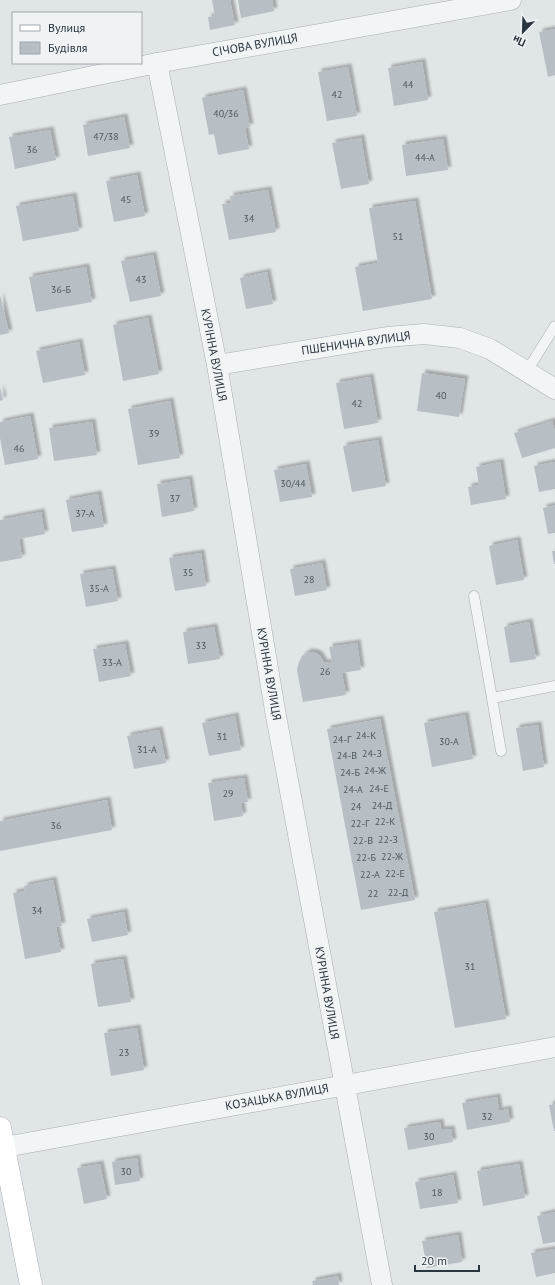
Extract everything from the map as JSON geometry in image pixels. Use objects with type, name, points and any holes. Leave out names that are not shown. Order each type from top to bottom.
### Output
[{"type":"main road","points":[[1,1141],[31,1285]]},
{"type":"street","name":"СІЧОВА ВУЛИЦЯ","points":[[0,95],[157,63],[511,0]]},
{"type":"street","name":"КУРІННА ВУЛИЦЯ","points":[[157,63],[217,365],[276,716],[382,1285]]},
{"type":"street","name":"ПШЕНИЧНА ВУЛИЦЯ","points":[[217,365],[387,337],[424,334],[460,338],[490,349],[555,389]]},
{"type":"street","name":"КОЗАЦЬКА ВУЛИЦЯ","points":[[1,1141],[344,1085],[555,1047]]},
{"type":"lane","points":[[527,371],[555,326]]},
{"type":"lane","points":[[474,596],[501,751]]},
{"type":"lane","points":[[492,698],[555,686]]},
{"type":"building","points":[[212,0],[230,0],[235,25],[210,30],[208,17],[215,16]]},
{"type":"building","points":[[238,0],[272,0],[274,11],[241,18]]},
{"type":"building","points":[[555,29],[555,75],[548,77],[539,32]]},
{"type":"building","points":[[422,62],[428,100],[394,106],[388,68]]},
{"type":"building","points":[[348,67],[357,116],[327,121],[318,72]]},
{"type":"building","points":[[243,90],[250,127],[245,128],[249,149],[218,155],[214,134],[209,135],[202,98]]},
{"type":"building","points":[[124,117],[130,148],[88,156],[83,125]]},
{"type":"building","points":[[50,130],[56,160],[15,169],[9,137]]},
{"type":"building","points":[[361,138],[369,184],[341,189],[332,143]]},
{"type":"building","points":[[443,139],[448,170],[406,176],[402,145]]},
{"type":"building","points":[[137,175],[145,216],[114,222],[106,181]]},
{"type":"building","points":[[268,190],[276,232],[229,240],[222,204],[231,203],[230,196]]},
{"type":"building","points":[[73,196],[79,231],[23,241],[16,206]]},
{"type":"building","points":[[415,201],[432,299],[363,311],[355,267],[378,263],[369,208]]},
{"type":"building","points":[[153,255],[161,296],[130,302],[121,261]]},
{"type":"building","points":[[86,267],[92,302],[36,312],[29,277]]},
{"type":"building","points":[[267,272],[273,304],[246,309],[240,278]]},
{"type":"building","points":[[0,295],[9,333],[0,335]]},
{"type":"building","points":[[148,318],[159,374],[123,381],[113,325]]},
{"type":"building","points":[[79,342],[85,375],[43,383],[36,351]]},
{"type":"building","points":[[422,373],[465,379],[459,417],[417,411]]},
{"type":"building","points":[[370,377],[378,423],[344,429],[336,383]]},
{"type":"building","points":[[0,387],[3,400],[0,401]]},
{"type":"building","points":[[170,401],[180,458],[138,465],[128,409]]},
{"type":"building","points":[[30,416],[38,459],[5,465],[0,438],[0,422]]},
{"type":"building","points":[[552,421],[555,432],[555,448],[522,458],[514,433]]},
{"type":"building","points":[[92,422],[97,455],[54,461],[49,428]]},
{"type":"building","points":[[378,440],[386,486],[352,492],[343,446]]},
{"type":"building","points":[[500,462],[506,499],[471,505],[468,487],[479,485],[476,467]]},
{"type":"building","points":[[555,462],[555,489],[539,492],[534,466]]},
{"type":"building","points":[[306,464],[312,497],[280,502],[274,470]]},
{"type":"building","points":[[189,479],[194,511],[162,517],[157,484]]},
{"type":"building","points":[[98,494],[104,527],[72,532],[66,500]]},
{"type":"building","points":[[555,505],[555,533],[548,534],[543,508]]},
{"type":"building","points":[[41,512],[45,534],[19,539],[22,558],[0,562],[0,520]]},
{"type":"building","points":[[517,540],[524,580],[496,585],[489,546]]},
{"type":"building","points":[[552,551],[555,551],[555,564],[554,564]]},
{"type":"building","points":[[201,553],[206,586],[175,591],[169,558]]},
{"type":"building","points":[[322,563],[327,590],[295,596],[290,569]]},
{"type":"building","points":[[112,569],[118,601],[86,607],[80,574]]},
{"type":"building","points":[[529,622],[536,659],[510,663],[504,627]]},
{"type":"building","points":[[214,627],[220,659],[188,664],[183,632]]},
{"type":"building","points":[[357,643],[361,670],[342,673],[346,695],[303,702],[297,670],[302,656],[308,652],[316,653],[320,656],[324,663],[332,662],[329,647]]},
{"type":"building","points":[[125,644],[131,676],[99,682],[93,649]]},
{"type":"building","points":[[465,715],[473,759],[432,767],[424,723]]},
{"type":"building","points":[[235,716],[241,750],[209,756],[202,723]]},
{"type":"building","points":[[380,719],[415,900],[361,910],[327,729]]},
{"type":"building","points":[[538,725],[544,767],[523,771],[516,728]]},
{"type":"building","points":[[159,730],[166,763],[134,769],[127,736]]},
{"type":"building","points":[[244,778],[248,802],[241,803],[243,816],[214,821],[208,783]]},
{"type":"building","points":[[107,800],[112,830],[0,851],[0,821]]},
{"type":"building","points":[[53,880],[62,926],[56,927],[61,952],[25,959],[13,893],[25,891],[24,886]]},
{"type":"building","points":[[485,903],[506,1019],[455,1028],[434,912]]},
{"type":"building","points":[[124,912],[128,935],[92,942],[87,919]]},
{"type":"building","points":[[123,959],[131,1002],[98,1007],[91,964]]},
{"type":"building","points":[[137,1028],[144,1070],[111,1076],[104,1033]]},
{"type":"building","points":[[497,1097],[499,1111],[508,1109],[510,1122],[467,1130],[462,1103]]},
{"type":"building","points":[[555,1104],[555,1131],[554,1131],[549,1105]]},
{"type":"building","points":[[440,1122],[441,1130],[451,1129],[453,1142],[408,1150],[404,1128]]},
{"type":"building","points":[[137,1158],[140,1181],[115,1185],[112,1162]]},
{"type":"building","points":[[100,1164],[107,1199],[84,1204],[77,1168]]},
{"type":"building","points":[[519,1164],[525,1198],[483,1206],[477,1171]]},
{"type":"building","points":[[453,1175],[458,1203],[420,1209],[415,1182]]},
{"type":"building","points":[[555,1212],[555,1242],[543,1244],[537,1216]]},
{"type":"building","points":[[458,1235],[462,1262],[427,1268],[422,1241]]},
{"type":"building","points":[[555,1249],[555,1273],[536,1277],[531,1253]]},
{"type":"building","points":[[338,1276],[339,1285],[313,1285],[312,1281]]}]
